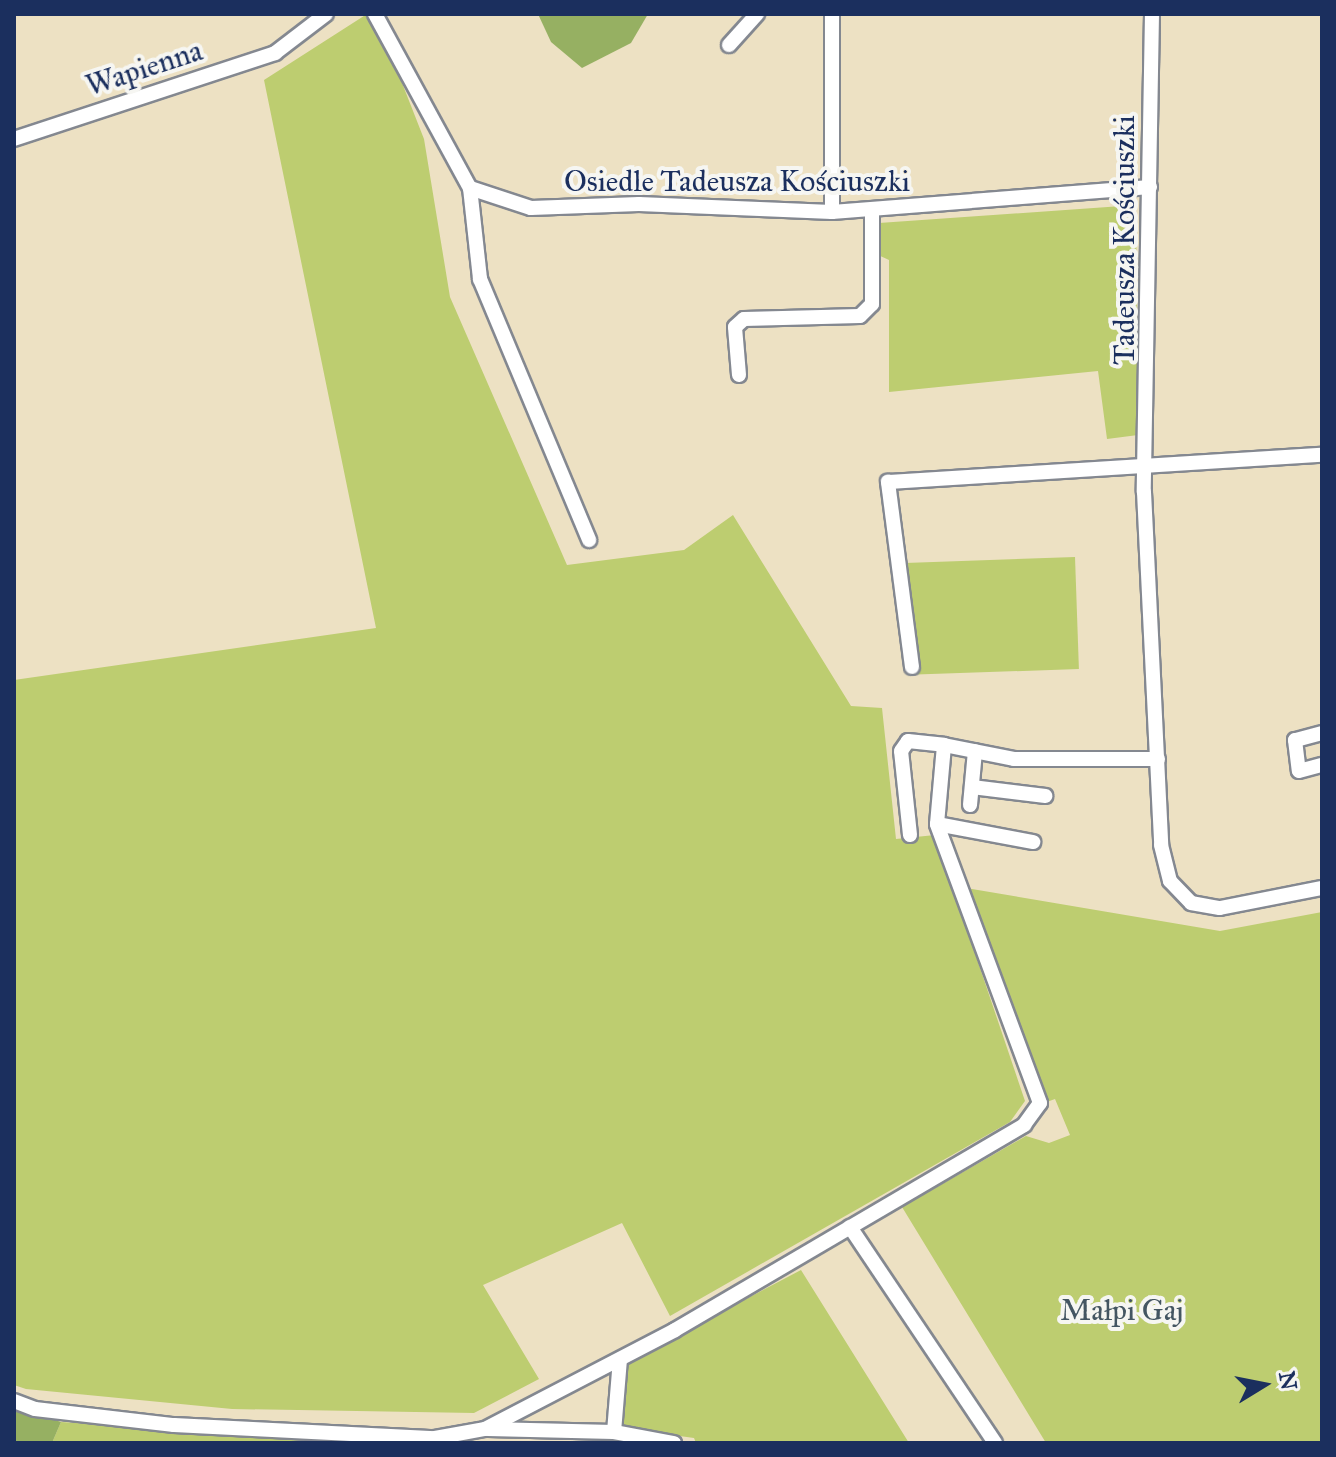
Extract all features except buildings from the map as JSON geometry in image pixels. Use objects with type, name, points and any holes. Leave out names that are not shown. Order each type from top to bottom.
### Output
[{"type":"street","name":"Wapienna","points":[[14,139],[275,53],[326,14]]},
{"type":"street","points":[[375,14],[470,188],[480,279],[589,540]]},
{"type":"street","points":[[729,45],[757,14]]},
{"type":"street","points":[[832,14],[832,212]]},
{"type":"street","name":"Tadeusza Kościuszki","points":[[1148,467],[1152,14]]},
{"type":"street","name":"Osiedle Tadeusza Kościuszki","points":[[470,188],[531,208],[639,204],[832,212],[1150,187]]},
{"type":"street","points":[[739,375],[735,327],[744,319],[860,316],[872,304],[872,211]]},
{"type":"street","points":[[912,667],[888,482],[1322,455]]},
{"type":"street","points":[[1148,467],[1145,506],[1161,845],[1170,881],[1191,903],[1220,908],[1322,888]]},
{"type":"street","points":[[1322,733],[1295,740],[1299,771],[1322,765]]},
{"type":"street","points":[[910,835],[901,751],[908,741],[1014,759],[1158,759]]},
{"type":"street","points":[[485,1429],[620,1359],[1024,1125],[1040,1103],[937,824],[944,745]]},
{"type":"street","points":[[970,805],[975,751]]},
{"type":"street","points":[[972,787],[1045,796]]},
{"type":"street","points":[[937,824],[1033,842]]},
{"type":"street","points":[[850,1227],[995,1443]]},
{"type":"street","points":[[614,1432],[620,1359]]},
{"type":"street","points":[[14,1401],[35,1409],[174,1425],[435,1438],[485,1429],[614,1432],[674,1443]]},
{"type":"green space","points":[[367,14],[375,14],[424,139],[450,297],[567,565],[684,550],[733,515],[851,706],[882,708],[896,839],[935,835],[1025,1101],[1010,1122],[670,1316],[622,1223],[483,1285],[539,1379],[474,1413],[232,1409],[26,1389],[14,1385],[14,680],[376,628],[264,80]]},
{"type":"green space","points":[[538,14],[648,14],[631,43],[582,68],[551,42]]},
{"type":"green space","points":[[1136,205],[1138,435],[1107,439],[1098,371],[889,392],[889,260],[876,254],[879,223]]},
{"type":"green space","points":[[1075,557],[1079,669],[909,675],[905,563]]},
{"type":"green space","name":"Małpi Gaj","points":[[966,888],[1220,931],[1322,912],[1322,1441],[1046,1443],[902,1207],[1026,1136],[1049,1143],[1070,1135],[1055,1099],[1044,1103]]},
{"type":"green space","points":[[801,1270],[909,1443],[696,1443],[694,1438],[622,1428],[625,1363]]},
{"type":"green space","points":[[14,1406],[61,1422],[52,1443],[14,1443]]},
{"type":"green space","points":[[61,1422],[376,1443],[52,1443]]}]
